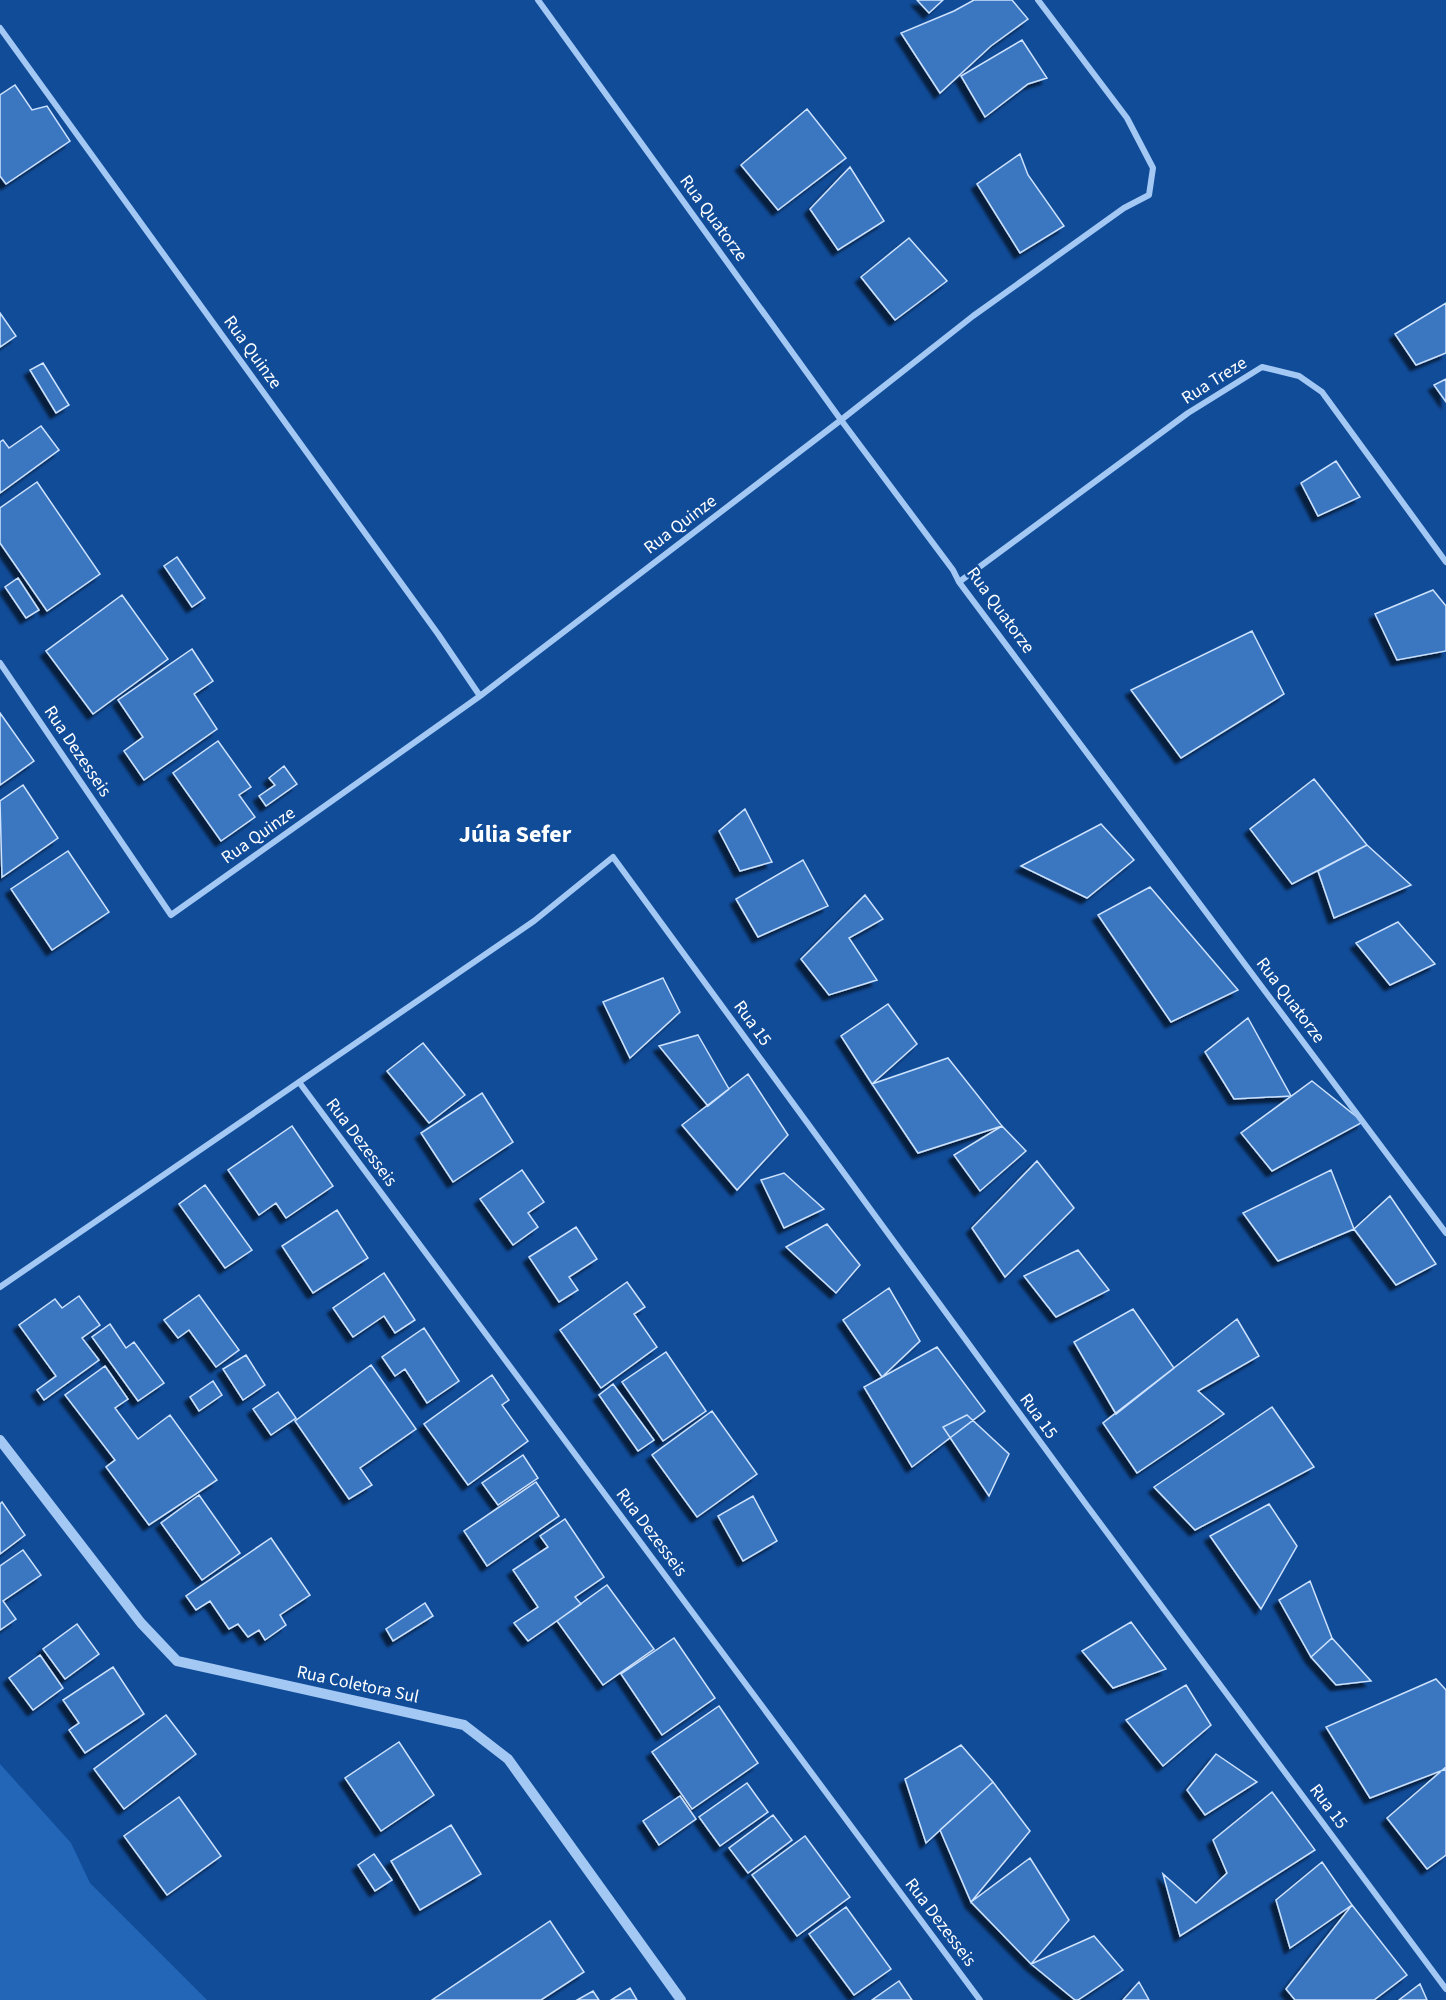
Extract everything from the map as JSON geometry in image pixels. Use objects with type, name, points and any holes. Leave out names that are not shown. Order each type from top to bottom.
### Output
[{"type":"street","name":"Rua Quatorze","points":[[538,0],[841,420],[953,570],[959,582],[1446,1233]]},
{"type":"street","points":[[841,420],[973,316],[1124,208],[1149,195],[1154,168],[1127,118],[1038,0]]},
{"type":"street","name":"Rua Quinze","points":[[0,28],[438,634],[480,696]]},
{"type":"street","name":"Rua Treze","points":[[959,582],[1188,413],[1262,367],[1299,376],[1322,392],[1446,561]]},
{"type":"street","name":"Rua Quinze","points":[[171,915],[480,696],[841,420]]},
{"type":"street","name":"Rua Dezesseis","points":[[0,663],[171,915]]},
{"type":"street","name":"Rua 15","points":[[299,1082],[534,921],[613,857],[1091,1512],[1446,1989]]},
{"type":"street","points":[[0,1287],[299,1082]]},
{"type":"street","name":"Rua Dezesseis","points":[[299,1082],[980,2000]]},
{"type":"street","name":"Rua Coletora Sul","points":[[0,1440],[141,1623],[177,1661],[464,1725],[508,1760],[681,2000]]},
{"type":"shaded area","points":[[0,1764],[71,1843],[90,1883],[207,2000],[0,2000]]},
{"type":"building","points":[[917,0],[943,0],[929,13]]},
{"type":"building","points":[[974,0],[1012,0],[1028,19],[991,46],[940,93],[901,33]]},
{"type":"building","points":[[1022,40],[1047,78],[1028,84],[985,117],[961,76]]},
{"type":"building","points":[[15,85],[32,110],[47,106],[70,141],[6,184],[0,176],[0,95]]},
{"type":"building","points":[[807,109],[846,158],[778,210],[741,165]]},
{"type":"building","points":[[1020,154],[1028,175],[1064,226],[1020,253],[977,184]]},
{"type":"building","points":[[850,167],[884,221],[838,250],[810,209]]},
{"type":"building","points":[[909,238],[947,281],[895,320],[861,277]]},
{"type":"building","points":[[1446,303],[1446,353],[1416,365],[1395,334]]},
{"type":"building","points":[[0,313],[16,336],[0,347]]},
{"type":"building","points":[[43,363],[69,405],[56,413],[30,370]]},
{"type":"building","points":[[1446,379],[1446,402],[1434,385]]},
{"type":"building","points":[[41,426],[59,450],[0,493],[0,442],[3,440],[9,448]]},
{"type":"building","points":[[1336,461],[1360,497],[1318,516],[1301,483]]},
{"type":"building","points":[[37,482],[100,574],[47,611],[0,543],[0,508]]},
{"type":"building","points":[[177,557],[205,598],[192,607],[164,566]]},
{"type":"building","points":[[18,578],[39,610],[26,618],[5,587]]},
{"type":"building","points":[[1433,590],[1446,606],[1446,651],[1397,660],[1375,614]]},
{"type":"building","points":[[122,595],[168,659],[93,714],[46,651]]},
{"type":"building","points":[[1252,631],[1284,694],[1181,758],[1131,690]]},
{"type":"building","points":[[192,649],[213,681],[194,694],[217,729],[144,780],[124,751],[143,737],[118,700]]},
{"type":"building","points":[[0,713],[34,761],[0,785]]},
{"type":"building","points":[[218,741],[251,787],[239,795],[255,817],[221,841],[173,773]]},
{"type":"building","points":[[284,766],[297,784],[266,806],[259,796],[275,785],[269,778]]},
{"type":"building","points":[[1314,779],[1367,845],[1292,884],[1250,829]]},
{"type":"building","points":[[23,785],[58,838],[2,877],[0,801]]},
{"type":"building","points":[[745,809],[772,862],[740,871],[719,831]]},
{"type":"building","points":[[1101,824],[1134,860],[1087,898],[1021,866]]},
{"type":"building","points":[[1367,845],[1411,885],[1334,918],[1318,871]]},
{"type":"building","points":[[68,851],[109,912],[52,950],[11,889]]},
{"type":"building","points":[[803,860],[828,906],[758,937],[736,899]]},
{"type":"building","points":[[1150,887],[1238,990],[1171,1022],[1098,915]]},
{"type":"building","points":[[865,895],[883,919],[849,938],[877,980],[829,995],[801,959]]},
{"type":"building","points":[[1398,922],[1435,964],[1390,985],[1356,943]]},
{"type":"building","points":[[663,978],[680,1012],[630,1058],[603,1002]]},
{"type":"building","points":[[888,1004],[917,1044],[872,1084],[841,1036]]},
{"type":"building","points":[[1248,1018],[1291,1096],[1234,1099],[1205,1052]]},
{"type":"building","points":[[698,1035],[729,1089],[708,1106],[659,1046]]},
{"type":"building","points":[[423,1043],[465,1095],[429,1123],[387,1071]]},
{"type":"building","points":[[948,1058],[1002,1126],[918,1153],[872,1084]]},
{"type":"building","points":[[748,1074],[788,1135],[737,1190],[682,1125]]},
{"type":"building","points":[[1312,1081],[1363,1122],[1272,1171],[1241,1133]]},
{"type":"building","points":[[482,1093],[513,1142],[453,1182],[421,1133]]},
{"type":"building","points":[[292,1126],[333,1186],[286,1218],[276,1203],[259,1215],[228,1170]]},
{"type":"building","points":[[1002,1126],[1026,1151],[980,1191],[954,1155]]},
{"type":"building","points":[[1037,1161],[1074,1208],[1005,1277],[972,1228]]},
{"type":"building","points":[[522,1170],[544,1202],[528,1213],[538,1227],[513,1245],[480,1199]]},
{"type":"building","points":[[1331,1170],[1354,1229],[1278,1261],[1243,1213]]},
{"type":"building","points":[[784,1173],[824,1209],[784,1228],[761,1180]]},
{"type":"building","points":[[205,1185],[252,1250],[225,1268],[179,1204]]},
{"type":"building","points":[[1390,1196],[1436,1264],[1396,1285],[1354,1229]]},
{"type":"building","points":[[337,1210],[368,1258],[313,1293],[282,1246]]},
{"type":"building","points":[[827,1224],[860,1265],[836,1293],[786,1247]]},
{"type":"building","points":[[576,1227],[597,1259],[569,1277],[578,1290],[559,1302],[529,1257]]},
{"type":"building","points":[[1078,1250],[1109,1290],[1056,1317],[1024,1276]]},
{"type":"building","points":[[384,1273],[415,1320],[395,1333],[384,1316],[353,1337],[333,1308]]},
{"type":"building","points":[[627,1282],[645,1307],[634,1314],[657,1347],[601,1388],[560,1330]]},
{"type":"building","points":[[889,1288],[920,1341],[882,1377],[843,1320]]},
{"type":"building","points":[[199,1295],[239,1350],[216,1367],[189,1330],[178,1338],[164,1320]]},
{"type":"building","points":[[79,1296],[100,1325],[82,1338],[99,1360],[44,1400],[37,1390],[56,1376],[19,1325],[55,1299],[62,1308]]},
{"type":"building","points":[[1133,1309],[1174,1368],[1116,1414],[1074,1342]]},
{"type":"building","points":[[1237,1319],[1259,1356],[1198,1391],[1224,1414],[1137,1473],[1103,1423]]},
{"type":"building","points":[[110,1324],[126,1348],[134,1342],[164,1383],[138,1401],[92,1337]]},
{"type":"building","points":[[424,1328],[459,1381],[427,1403],[405,1369],[395,1376],[382,1357]]},
{"type":"building","points":[[937,1347],[985,1411],[912,1467],[864,1387]]},
{"type":"building","points":[[666,1352],[706,1411],[663,1441],[622,1382]]},
{"type":"building","points":[[246,1355],[265,1385],[243,1400],[223,1369]]},
{"type":"building","points":[[371,1365],[416,1429],[360,1468],[372,1485],[349,1499],[295,1421]]},
{"type":"building","points":[[105,1366],[128,1399],[115,1408],[138,1439],[170,1415],[217,1480],[149,1525],[106,1467],[115,1460],[65,1395]]},
{"type":"building","points":[[492,1375],[509,1400],[502,1405],[528,1441],[468,1485],[424,1424]]},
{"type":"building","points":[[213,1381],[222,1395],[199,1411],[190,1397]]},
{"type":"building","points":[[613,1384],[654,1440],[638,1451],[599,1395]]},
{"type":"building","points":[[278,1392],[296,1418],[271,1435],[253,1409]]},
{"type":"building","points":[[1272,1407],[1314,1467],[1195,1530],[1154,1487]]},
{"type":"building","points":[[712,1411],[757,1474],[697,1517],[652,1455]]},
{"type":"building","points":[[967,1415],[1009,1454],[989,1496],[943,1427]]},
{"type":"building","points":[[523,1455],[538,1478],[498,1505],[482,1483]]},
{"type":"building","points":[[536,1482],[559,1516],[487,1566],[464,1531]]},
{"type":"building","points":[[199,1495],[240,1553],[202,1580],[161,1523]]},
{"type":"building","points":[[753,1496],[777,1541],[743,1561],[718,1516]]},
{"type":"building","points":[[2,1502],[25,1535],[0,1554],[0,1504]]},
{"type":"building","points":[[1269,1504],[1297,1546],[1261,1609],[1210,1536]]},
{"type":"building","points":[[565,1519],[604,1577],[575,1597],[581,1604],[528,1641],[514,1623],[538,1607],[513,1570],[548,1547],[540,1536]]},
{"type":"building","points":[[271,1538],[310,1595],[280,1615],[286,1625],[265,1640],[259,1630],[248,1637],[238,1624],[229,1629],[210,1601],[196,1610],[186,1596]]},
{"type":"building","points":[[23,1550],[41,1575],[3,1601],[16,1619],[0,1630],[0,1566]]},
{"type":"building","points":[[1310,1581],[1332,1638],[1311,1657],[1279,1600]]},
{"type":"building","points":[[607,1585],[654,1649],[603,1685],[557,1621]]},
{"type":"building","points":[[425,1603],[433,1616],[393,1641],[386,1629]]},
{"type":"building","points":[[1131,1622],[1166,1669],[1113,1688],[1082,1651]]},
{"type":"building","points":[[77,1624],[99,1654],[65,1679],[43,1649]]},
{"type":"building","points":[[674,1638],[715,1698],[662,1735],[621,1674]]},
{"type":"building","points":[[1332,1638],[1371,1681],[1336,1685],[1311,1657]]},
{"type":"building","points":[[40,1655],[63,1688],[33,1710],[9,1678]]},
{"type":"building","points":[[113,1667],[144,1714],[85,1753],[69,1730],[79,1723],[63,1700]]},
{"type":"building","points":[[1436,1679],[1446,1690],[1446,1769],[1370,1798],[1326,1727]]},
{"type":"building","points":[[1186,1685],[1211,1725],[1163,1766],[1126,1720]]},
{"type":"building","points":[[719,1706],[758,1763],[692,1809],[652,1752]]},
{"type":"building","points":[[166,1715],[196,1754],[124,1809],[94,1769]]},
{"type":"building","points":[[399,1742],[434,1795],[381,1831],[345,1778]]},
{"type":"building","points":[[961,1745],[993,1782],[926,1843],[905,1779]]},
{"type":"building","points":[[1216,1754],[1257,1782],[1205,1815],[1187,1790]]},
{"type":"building","points":[[1446,1767],[1446,1855],[1427,1869],[1387,1818]]},
{"type":"building","points":[[993,1782],[1030,1831],[971,1902],[940,1830]]},
{"type":"building","points":[[747,1783],[768,1812],[720,1846],[699,1817]]},
{"type":"building","points":[[1272,1792],[1315,1850],[1180,1936],[1163,1874],[1196,1903],[1227,1873],[1213,1840]]},
{"type":"building","points":[[680,1796],[696,1819],[659,1845],[643,1821]]},
{"type":"building","points":[[179,1797],[221,1856],[167,1895],[124,1836]]},
{"type":"building","points":[[773,1815],[792,1840],[748,1873],[729,1848]]},
{"type":"building","points":[[451,1825],[481,1874],[420,1910],[391,1861]]},
{"type":"building","points":[[805,1836],[850,1897],[797,1936],[752,1875]]},
{"type":"building","points":[[374,1854],[392,1880],[375,1891],[358,1865]]},
{"type":"building","points":[[1030,1858],[1069,1920],[1031,1964],[971,1902]]},
{"type":"building","points":[[1322,1862],[1352,1905],[1290,1948],[1276,1900]]},
{"type":"building","points":[[1352,1905],[1407,1975],[1374,2000],[1295,2000],[1286,1989]]},
{"type":"building","points":[[846,1907],[891,1969],[854,1995],[809,1934]]},
{"type":"building","points":[[550,1921],[584,1972],[541,2000],[432,2000]]},
{"type":"building","points":[[1094,1936],[1123,1970],[1078,2000],[1075,2000],[1031,1964]]},
{"type":"building","points":[[899,1981],[912,2000],[872,2000]]},
{"type":"building","points":[[1139,1982],[1149,2000],[1123,2000]]},
{"type":"building","points":[[1420,1984],[1427,2000],[1399,2000]]},
{"type":"building","points":[[630,1988],[637,2000],[611,2000]]},
{"type":"building","points":[[593,1991],[599,2000],[577,2000]]},
{"type":"district","name":"Júlia Sefer","points":[[515,834]]}]
